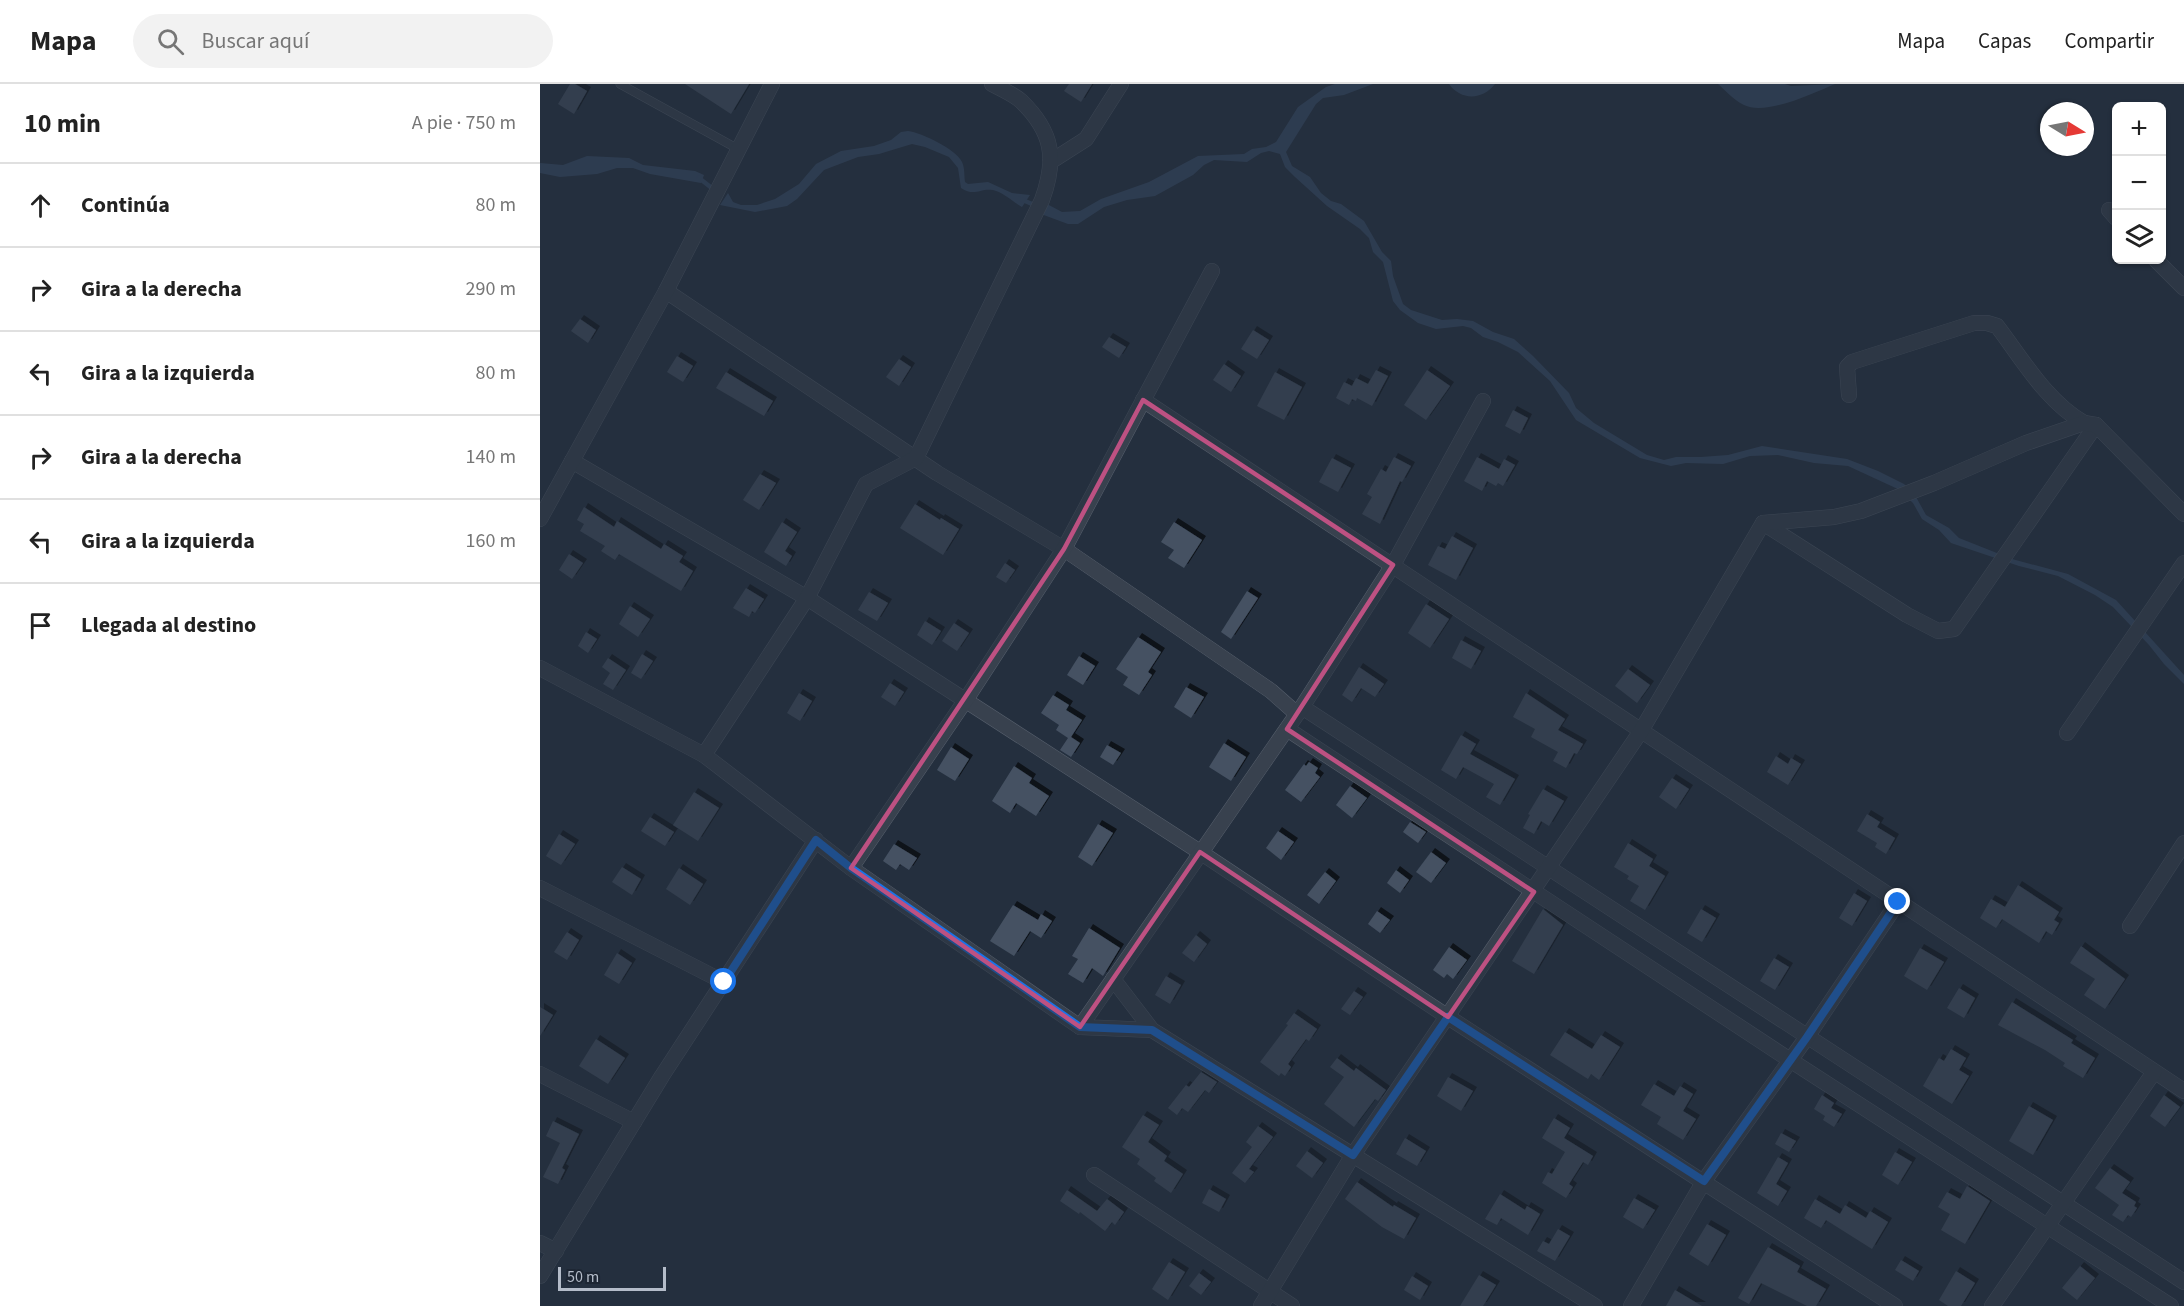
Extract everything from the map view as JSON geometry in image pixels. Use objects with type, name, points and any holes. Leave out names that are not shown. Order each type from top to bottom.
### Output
[{"type":"street","points":[[540,519],[666,291],[772,84]]},
{"type":"street","points":[[704,755],[807,598],[866,484],[916,458],[1049,182],[1050,162],[1047,133],[1020,100],[992,84]]},
{"type":"street","points":[[1050,162],[1086,139],[1121,84]]},
{"type":"street","points":[[2160,264],[2184,288]]},
{"type":"street","points":[[851,868],[965,701],[1064,549],[1212,271]]},
{"type":"street","points":[[666,291],[916,458],[1064,549],[1271,692],[1549,869],[2184,1282]]},
{"type":"street","points":[[1849,395],[1847,367],[1852,362],[1974,323],[1997,326],[2046,391],[2067,413],[2090,424],[2184,514]]},
{"type":"street","points":[[1143,400],[2184,1090]]},
{"type":"street","points":[[1080,1027],[1300,710],[1393,565],[1483,401]]},
{"type":"street","points":[[1763,523],[1907,615],[1938,631],[1954,629],[2090,424]]},
{"type":"street","points":[[1763,523],[1834,517],[1861,510],[1934,483],[2026,443],[2090,424]]},
{"type":"street","points":[[572,461],[807,598],[1895,1306]]},
{"type":"street","points":[[1261,1306],[1353,1155],[1534,892],[1641,731],[1763,523]]},
{"type":"street","points":[[2067,733],[2184,563]]},
{"type":"street","points":[[540,668],[704,755],[851,868],[1080,1027],[1152,1030]]},
{"type":"street","points":[[1287,729],[1790,1060],[2170,1306]]},
{"type":"street","points":[[540,1276],[634,1122],[816,840]]},
{"type":"street","points":[[2130,926],[2184,843]]},
{"type":"street","points":[[540,888],[724,982]]},
{"type":"street","points":[[1631,1306],[1704,1181],[1807,1037],[1898,902]]},
{"type":"street","points":[[1113,979],[1152,1030],[1595,1306]]},
{"type":"street","points":[[1992,1306],[2154,1072]]},
{"type":"street","points":[[540,1074],[634,1122]]},
{"type":"street","points":[[1095,1175],[1292,1306]]},
{"type":"street","points":[[540,1243],[556,1251]]},
{"type":"lane","points":[[620,84],[735,156]]},
{"type":"highlighted area","points":[[1143,400],[1393,565],[1287,729],[1534,892],[1448,1017],[1200,852],[1080,1027],[851,868],[1064,549]]},
{"type":"water","points":[[1335,84],[1373,84],[1344,95],[1323,98],[1316,104],[1286,152],[1292,166],[1310,177],[1321,193],[1364,221],[1382,252],[1391,261],[1393,276],[1403,304],[1411,310],[1442,320],[1473,321],[1493,332],[1514,339],[1569,393],[1576,408],[1594,423],[1647,455],[1664,460],[1676,457],[1728,455],[1762,446],[1847,459],[1878,471],[1904,484],[1916,497],[1926,515],[1949,528],[1959,538],[2012,559],[2068,574],[2116,600],[2184,675],[2184,684],[2113,607],[2095,595],[2058,576],[2019,566],[1951,543],[1939,530],[1922,519],[1913,503],[1900,490],[1848,466],[1814,463],[1778,455],[1750,456],[1723,464],[1686,463],[1671,466],[1640,458],[1576,420],[1550,381],[1518,352],[1483,337],[1471,328],[1463,326],[1436,329],[1418,323],[1400,310],[1393,301],[1383,262],[1373,252],[1369,238],[1327,206],[1295,177],[1285,167],[1280,154],[1269,151],[1247,162],[1214,160],[1193,175],[1155,196],[1127,200],[1104,207],[1078,224],[1068,224],[1041,214],[1047,204],[1062,212],[1080,211],[1101,199],[1149,182],[1198,156],[1244,154],[1252,149],[1266,147],[1276,142],[1298,107],[1326,87]]},
{"type":"water","points":[[1449,84],[1495,84],[1478,96],[1466,96],[1454,90]]},
{"type":"water","points":[[1718,84],[1785,84],[1791,86],[1835,84],[1777,106],[1753,108],[1737,101]]},
{"type":"water","points":[[908,131],[930,138],[959,157],[964,170],[965,182],[968,184],[988,182],[1012,193],[1030,195],[1022,207],[997,191],[966,191],[961,188],[958,168],[949,157],[912,144],[879,154],[858,157],[824,170],[797,199],[787,206],[755,212],[720,205],[728,193],[733,202],[741,205],[757,205],[775,199],[799,184],[816,164],[841,151],[874,146],[891,140],[901,132]]},
{"type":"water","points":[[587,156],[629,158],[643,165],[695,171],[704,175],[701,183],[650,174],[633,168],[617,168],[597,174],[560,177],[540,173],[540,163],[563,165]]},
{"type":"building","points":[[570,84],[575,84],[587,91],[574,114],[558,104]]},
{"type":"building","points":[[685,84],[749,84],[731,114]]},
{"type":"building","points":[[1069,84],[1092,84],[1081,102],[1064,91]]},
{"type":"building","points":[[580,319],[596,330],[588,343],[571,331]]},
{"type":"building","points":[[1253,330],[1269,340],[1257,359],[1241,349]]},
{"type":"building","points":[[1109,337],[1126,347],[1119,358],[1102,347]]},
{"type":"building","points":[[677,356],[693,366],[683,382],[667,372]]},
{"type":"building","points":[[899,359],[911,367],[899,386],[886,377]]},
{"type":"building","points":[[1224,364],[1241,376],[1231,392],[1213,380]]},
{"type":"building","points":[[1376,370],[1388,376],[1372,406],[1357,398],[1356,401],[1352,399],[1349,405],[1336,398],[1344,382],[1352,386],[1356,378],[1368,384]]},
{"type":"building","points":[[1427,370],[1450,386],[1426,420],[1404,405]]},
{"type":"building","points":[[726,372],[773,401],[764,416],[716,388]]},
{"type":"building","points":[[1275,372],[1302,387],[1284,420],[1257,406]]},
{"type":"building","points":[[1513,410],[1528,418],[1520,434],[1505,426]]},
{"type":"building","points":[[1394,457],[1411,466],[1402,482],[1400,481],[1380,524],[1362,514],[1372,497],[1367,494],[1381,469],[1386,472]]},
{"type":"building","points":[[1477,457],[1499,469],[1504,459],[1515,465],[1503,486],[1498,483],[1496,486],[1487,481],[1482,491],[1464,481]]},
{"type":"building","points":[[1332,458],[1351,468],[1338,492],[1319,482]]},
{"type":"building","points":[[760,474],[776,483],[759,510],[743,500]]},
{"type":"building","points":[[915,504],[959,529],[943,555],[900,528]]},
{"type":"building","points":[[584,507],[614,527],[617,521],[661,549],[664,544],[683,556],[679,562],[693,571],[681,591],[619,554],[615,560],[601,551],[605,546],[580,531],[584,524],[577,520]]},
{"type":"building","points":[[782,522],[797,532],[785,551],[792,556],[786,566],[764,552]]},
{"type":"building","points":[[1174,522],[1202,540],[1184,568],[1168,558],[1174,550],[1161,542]]},
{"type":"building","points":[[1452,536],[1473,548],[1456,580],[1428,565],[1438,546],[1445,549]]},
{"type":"building","points":[[569,554],[583,563],[572,579],[559,570]]},
{"type":"building","points":[[1005,563],[1015,570],[1006,583],[996,577]]},
{"type":"building","points":[[746,588],[764,599],[755,613],[752,611],[749,617],[733,608]]},
{"type":"building","points":[[1247,591],[1258,598],[1231,639],[1221,632]]},
{"type":"building","points":[[869,592],[888,603],[877,621],[858,610]]},
{"type":"building","points":[[1426,604],[1449,619],[1430,648],[1408,633]]},
{"type":"building","points":[[630,606],[650,619],[638,637],[619,624]]},
{"type":"building","points":[[925,621],[941,631],[932,645],[917,635]]},
{"type":"building","points":[[954,623],[969,633],[957,651],[942,641]]},
{"type":"building","points":[[586,632],[597,639],[588,653],[578,646]]},
{"type":"building","points":[[1138,637],[1161,652],[1148,672],[1152,675],[1139,695],[1123,685],[1128,677],[1116,669]]},
{"type":"building","points":[[1461,640],[1481,651],[1471,669],[1452,658]]},
{"type":"building","points":[[642,654],[653,661],[641,679],[631,673]]},
{"type":"building","points":[[1079,656],[1095,666],[1083,685],[1067,675]]},
{"type":"building","points":[[608,658],[626,670],[613,690],[603,684],[610,673],[602,667]]},
{"type":"building","points":[[1359,667],[1384,684],[1375,697],[1361,688],[1352,702],[1342,695]]},
{"type":"building","points":[[1628,669],[1650,685],[1637,703],[1615,686]]},
{"type":"building","points":[[890,683],[904,692],[895,706],[881,697]]},
{"type":"building","points":[[1186,687],[1204,697],[1191,718],[1174,707]]},
{"type":"building","points":[[799,693],[812,701],[800,721],[787,713]]},
{"type":"building","points":[[1526,693],[1565,719],[1558,730],[1583,744],[1577,754],[1574,753],[1566,768],[1553,761],[1558,752],[1531,737],[1535,729],[1513,717]]},
{"type":"building","points":[[1053,695],[1069,705],[1066,710],[1082,720],[1071,737],[1080,743],[1071,757],[1060,750],[1068,738],[1056,730],[1059,725],[1041,713]]},
{"type":"building","points":[[1461,735],[1476,744],[1470,754],[1515,779],[1500,805],[1486,797],[1494,784],[1463,767],[1456,779],[1441,770]]},
{"type":"building","points":[[1224,743],[1246,757],[1231,781],[1209,767]]},
{"type":"building","points":[[1107,745],[1121,753],[1113,765],[1100,757]]},
{"type":"building","points":[[951,747],[969,759],[955,781],[937,770]]},
{"type":"building","points":[[1776,756],[1788,764],[1791,758],[1801,764],[1788,785],[1767,772]]},
{"type":"building","points":[[1309,762],[1318,768],[1315,773],[1320,777],[1301,802],[1285,790],[1304,764],[1306,766]]},
{"type":"building","points":[[1014,766],[1032,778],[1029,783],[1049,796],[1036,816],[1016,803],[1010,813],[992,801]]},
{"type":"building","points":[[1672,778],[1689,789],[1676,809],[1659,797]]},
{"type":"building","points":[[1350,786],[1367,798],[1352,818],[1336,805]]},
{"type":"building","points":[[1543,789],[1564,801],[1549,826],[1541,821],[1534,834],[1523,828],[1530,815],[1528,814]]},
{"type":"building","points":[[694,792],[719,808],[698,841],[673,825]]},
{"type":"building","points":[[1867,814],[1880,822],[1877,827],[1895,838],[1886,854],[1875,847],[1877,843],[1857,831]]},
{"type":"building","points":[[650,817],[674,832],[665,846],[641,831]]},
{"type":"building","points":[[1410,822],[1426,832],[1418,843],[1403,832]]},
{"type":"building","points":[[1098,824],[1113,833],[1092,866],[1078,857]]},
{"type":"building","points":[[1278,831],[1294,842],[1281,860],[1266,848]]},
{"type":"building","points":[[559,834],[575,844],[561,865],[546,856]]},
{"type":"building","points":[[1628,843],[1653,859],[1649,866],[1665,876],[1645,910],[1630,901],[1639,886],[1627,879],[1629,876],[1614,867]]},
{"type":"building","points":[[894,844],[917,858],[909,870],[900,864],[896,870],[883,861]]},
{"type":"building","points":[[1431,852],[1446,863],[1431,883],[1416,872]]},
{"type":"building","points":[[622,867],[641,879],[632,895],[612,882]]},
{"type":"building","points":[[679,868],[703,884],[690,905],[666,889]]},
{"type":"building","points":[[1396,870],[1409,880],[1400,893],[1387,883]]},
{"type":"building","points":[[1325,872],[1336,881],[1319,904],[1307,895]]},
{"type":"building","points":[[2018,885],[2059,912],[2054,920],[2059,923],[2052,935],[2046,931],[2039,943],[2002,919],[1996,928],[1980,918],[1991,899],[2005,907]]},
{"type":"building","points":[[1854,893],[1867,901],[1852,926],[1839,918]]},
{"type":"building","points":[[1013,905],[1038,920],[1041,914],[1052,921],[1041,938],[1030,931],[1014,956],[990,941]]},
{"type":"building","points":[[1543,909],[1563,925],[1534,974],[1512,961]]},
{"type":"building","points":[[1701,909],[1716,918],[1702,942],[1687,933]]},
{"type":"building","points":[[1377,911],[1390,920],[1380,933],[1368,924]]},
{"type":"building","points":[[1089,928],[1120,948],[1103,976],[1092,968],[1083,983],[1068,974],[1078,959],[1072,956]]},
{"type":"building","points":[[567,932],[579,940],[567,960],[554,952]]},
{"type":"building","points":[[1196,935],[1207,944],[1194,962],[1182,953]]},
{"type":"building","points":[[2081,946],[2125,979],[2105,1009],[2084,995],[2095,979],[2070,963]]},
{"type":"building","points":[[1449,947],[1467,960],[1453,979],[1447,974],[1444,978],[1433,970]]},
{"type":"building","points":[[1920,948],[1944,962],[1927,990],[1904,976]]},
{"type":"building","points":[[617,953],[632,963],[619,984],[604,975]]},
{"type":"building","points":[[1774,958],[1789,967],[1775,990],[1760,981]]},
{"type":"building","points":[[1166,976],[1181,985],[1170,1004],[1155,995]]},
{"type":"building","points":[[1959,988],[1975,998],[1964,1018],[1947,1008]]},
{"type":"building","points":[[1354,991],[1363,997],[1350,1015],[1341,1009]]},
{"type":"building","points":[[2012,1002],[2073,1040],[2071,1043],[2095,1058],[2083,1078],[2063,1066],[2065,1063],[2045,1050],[1998,1025]]},
{"type":"building","points":[[540,1007],[553,1015],[540,1036]]},
{"type":"building","points":[[1294,1013],[1317,1029],[1309,1041],[1306,1039],[1288,1064],[1291,1067],[1285,1076],[1281,1073],[1279,1076],[1260,1062],[1288,1025],[1286,1024]]},
{"type":"building","points":[[1565,1032],[1592,1049],[1601,1035],[1620,1047],[1599,1080],[1591,1074],[1588,1079],[1550,1055]]},
{"type":"building","points":[[596,1039],[625,1058],[608,1084],[579,1066]]},
{"type":"building","points":[[1951,1049],[1966,1058],[1959,1070],[1969,1076],[1952,1104],[1923,1086],[1939,1058],[1944,1061]]},
{"type":"building","points":[[1337,1058],[1354,1071],[1356,1068],[1386,1090],[1378,1101],[1375,1099],[1354,1127],[1324,1104],[1344,1077],[1330,1067]]},
{"type":"building","points":[[1201,1072],[1217,1082],[1209,1093],[1205,1090],[1188,1112],[1182,1108],[1177,1115],[1168,1108],[1186,1085],[1189,1087]]},
{"type":"building","points":[[1448,1077],[1473,1091],[1461,1111],[1437,1096]]},
{"type":"building","points":[[1654,1084],[1674,1096],[1680,1086],[1693,1094],[1683,1111],[1696,1119],[1683,1140],[1657,1124],[1661,1117],[1641,1105]]},
{"type":"building","points":[[1822,1095],[1834,1103],[1831,1108],[1842,1114],[1834,1127],[1823,1120],[1825,1116],[1814,1109]]},
{"type":"building","points":[[2164,1095],[2180,1107],[2165,1127],[2150,1116]]},
{"type":"building","points":[[2029,1106],[2053,1120],[2033,1155],[2009,1141]]},
{"type":"building","points":[[1143,1115],[1159,1125],[1148,1142],[1167,1156],[1164,1161],[1183,1174],[1171,1193],[1154,1181],[1156,1178],[1137,1164],[1140,1159],[1122,1147]]},
{"type":"building","points":[[1554,1118],[1570,1128],[1564,1138],[1593,1156],[1588,1165],[1583,1162],[1569,1184],[1573,1187],[1566,1198],[1542,1183],[1548,1172],[1552,1174],[1565,1152],[1542,1138]]},
{"type":"building","points":[[553,1121],[579,1134],[562,1168],[565,1170],[558,1184],[543,1177],[560,1143],[546,1136]]},
{"type":"building","points":[[1258,1126],[1273,1137],[1249,1169],[1254,1172],[1245,1183],[1232,1173],[1252,1147],[1246,1142]]},
{"type":"building","points":[[1781,1133],[1796,1141],[1789,1152],[1775,1144]]},
{"type":"building","points":[[1405,1138],[1426,1151],[1417,1166],[1396,1154]]},
{"type":"building","points":[[1307,1151],[1323,1163],[1312,1178],[1296,1166]]},
{"type":"building","points":[[1895,1152],[1912,1162],[1898,1185],[1882,1175]]},
{"type":"building","points":[[1778,1157],[1788,1163],[1776,1184],[1787,1191],[1778,1206],[1757,1193]]},
{"type":"building","points":[[2110,1168],[2130,1182],[2122,1193],[2136,1202],[2134,1206],[2137,1208],[2131,1217],[2128,1215],[2123,1222],[2112,1215],[2119,1205],[2095,1188]]},
{"type":"building","points":[[1357,1182],[1393,1207],[1394,1205],[1416,1218],[1404,1239],[1382,1227],[1345,1199]]},
{"type":"building","points":[[1967,1186],[1990,1201],[1965,1244],[1941,1230],[1950,1214],[1938,1207],[1947,1192],[1960,1199]]},
{"type":"building","points":[[1209,1189],[1226,1199],[1219,1212],[1202,1203]]},
{"type":"building","points":[[1067,1190],[1097,1211],[1107,1199],[1124,1212],[1115,1225],[1112,1222],[1105,1231],[1080,1212],[1079,1214],[1060,1201]]},
{"type":"building","points":[[1500,1194],[1525,1210],[1527,1206],[1540,1214],[1528,1235],[1501,1218],[1497,1225],[1485,1219]]},
{"type":"building","points":[[1634,1198],[1655,1210],[1643,1229],[1623,1217]]},
{"type":"building","points":[[1815,1199],[1840,1214],[1845,1205],[1866,1218],[1870,1211],[1888,1222],[1872,1249],[1826,1220],[1821,1228],[1804,1218]]},
{"type":"building","points":[[1707,1224],[1726,1235],[1708,1266],[1689,1254]]},
{"type":"building","points":[[1558,1229],[1570,1236],[1555,1261],[1537,1251],[1543,1241],[1549,1244]]},
{"type":"building","points":[[1768,1247],[1800,1266],[1797,1272],[1826,1289],[1816,1306],[1807,1306],[1761,1283],[1749,1304],[1738,1298]]},
{"type":"building","points":[[1901,1260],[1919,1271],[1913,1281],[1895,1270]]},
{"type":"building","points":[[1169,1262],[1185,1272],[1168,1300],[1152,1289]]},
{"type":"building","points":[[2080,1266],[2095,1278],[2077,1300],[2062,1288]]},
{"type":"building","points":[[1956,1271],[1975,1283],[1961,1306],[1948,1306],[1939,1300]]},
{"type":"building","points":[[1199,1273],[1211,1282],[1201,1295],[1189,1286]]},
{"type":"building","points":[[1479,1275],[1496,1285],[1483,1306],[1460,1306]]},
{"type":"building","points":[[1412,1276],[1428,1286],[1420,1300],[1404,1290]]},
{"type":"building","points":[[1675,1290],[1702,1306],[1666,1306]]},
{"type":"waterway","points":[[699,178],[713,189]]},
{"type":"waterway","points":[[1020,199],[1037,206]]},
{"type":"route","points":[[724,982],[816,840],[851,868],[1080,1027],[1152,1030],[1353,1155],[1448,1017],[1704,1181],[1807,1037],[1898,902]]}]
